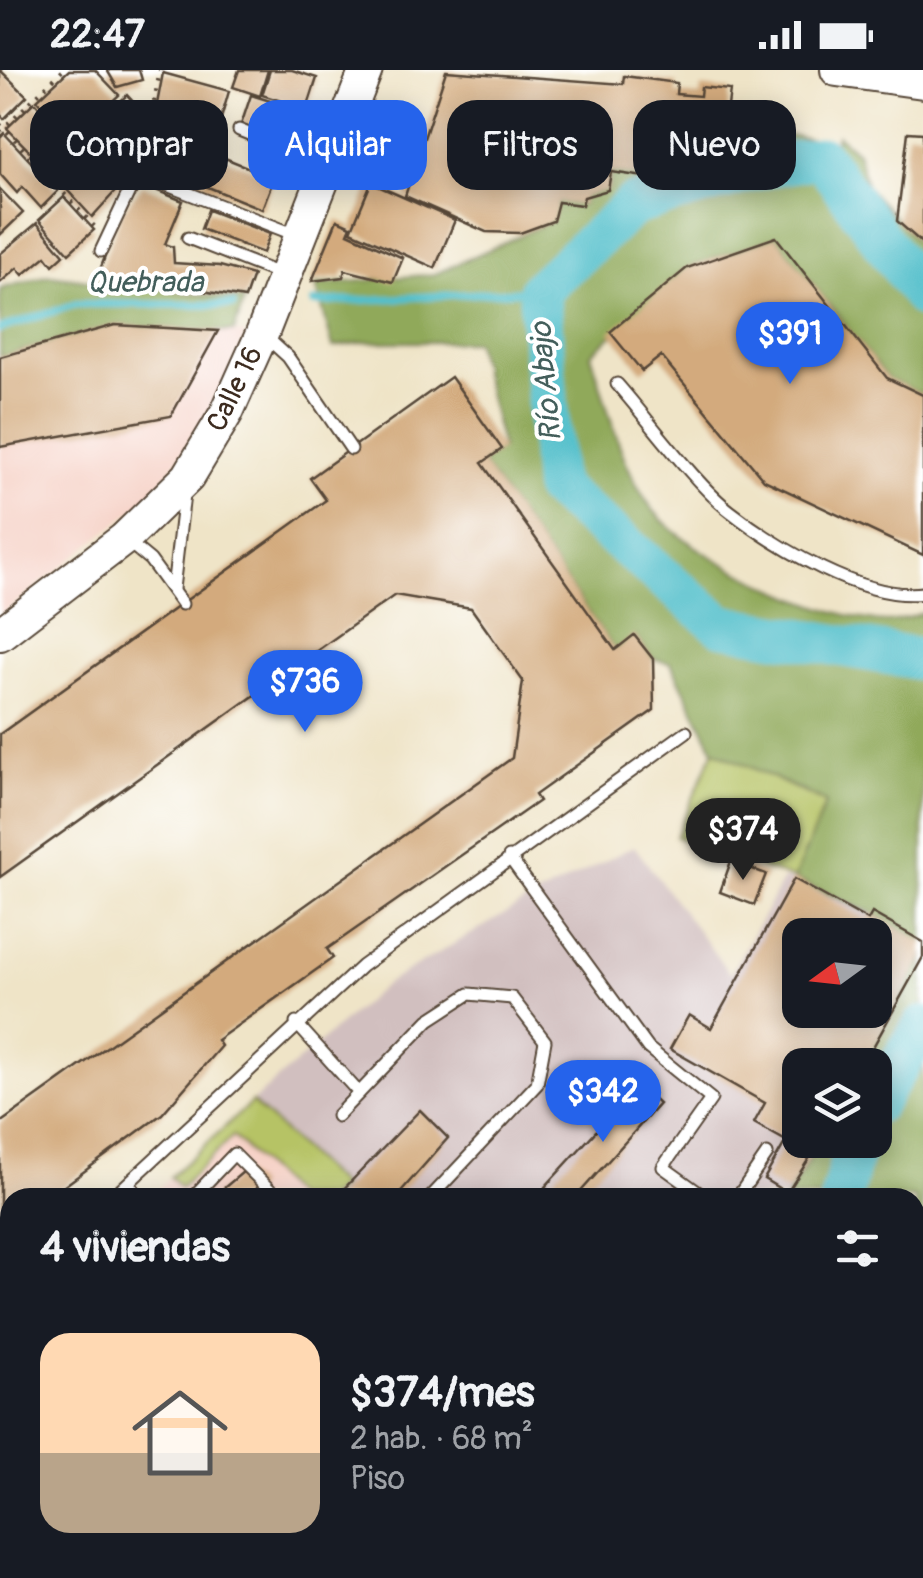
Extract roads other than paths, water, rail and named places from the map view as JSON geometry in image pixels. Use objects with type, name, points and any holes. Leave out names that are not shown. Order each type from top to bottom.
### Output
[{"type":"main road","name":"Calle 16","points":[[355,100],[366,70]]},
{"type":"main road","points":[[837,70],[923,82]]},
{"type":"main road","name":"Calle 16","points":[[0,634],[124,538],[188,477],[226,412],[320,190]]},
{"type":"lane","points":[[239,130],[248,134]]},
{"type":"lane","points":[[103,244],[134,181],[148,178],[301,237]]},
{"type":"lane","points":[[188,238],[285,276]]},
{"type":"lane","points":[[262,334],[288,356],[351,448]]},
{"type":"lane","points":[[618,384],[728,510],[844,581],[898,597],[923,594]]},
{"type":"lane","points":[[173,589],[188,477]]},
{"type":"lane","points":[[124,538],[150,560],[182,604]]},
{"type":"lane","points":[[123,1188],[296,1023],[362,966],[686,732]]},
{"type":"lane","points":[[509,857],[648,1048],[711,1099],[663,1167],[692,1188]]},
{"type":"lane","points":[[337,1116],[429,1020],[469,994],[512,998],[545,1040],[537,1084],[439,1188]]},
{"type":"lane","points":[[296,1023],[359,1093]]},
{"type":"lane","points":[[202,1188],[234,1154],[268,1188]]},
{"type":"lane","points":[[745,1188],[768,1154]]},
{"type":"lane","points":[[128,1184],[132,1188]]},
{"type":"waterway","name":"Río Abajo","points":[[923,297],[821,157],[769,166],[633,205],[539,290],[554,487],[721,625],[923,660]]},
{"type":"waterway","name":"Quebrada","points":[[314,303],[539,290]]},
{"type":"waterway","name":"Quebrada","points":[[0,329],[76,304],[233,305]]},
{"type":"waterway","name":"Río Abajo","points":[[892,1076],[923,1027]]},
{"type":"waterway","name":"Río Abajo","points":[[844,1188],[851,1158]]}]
